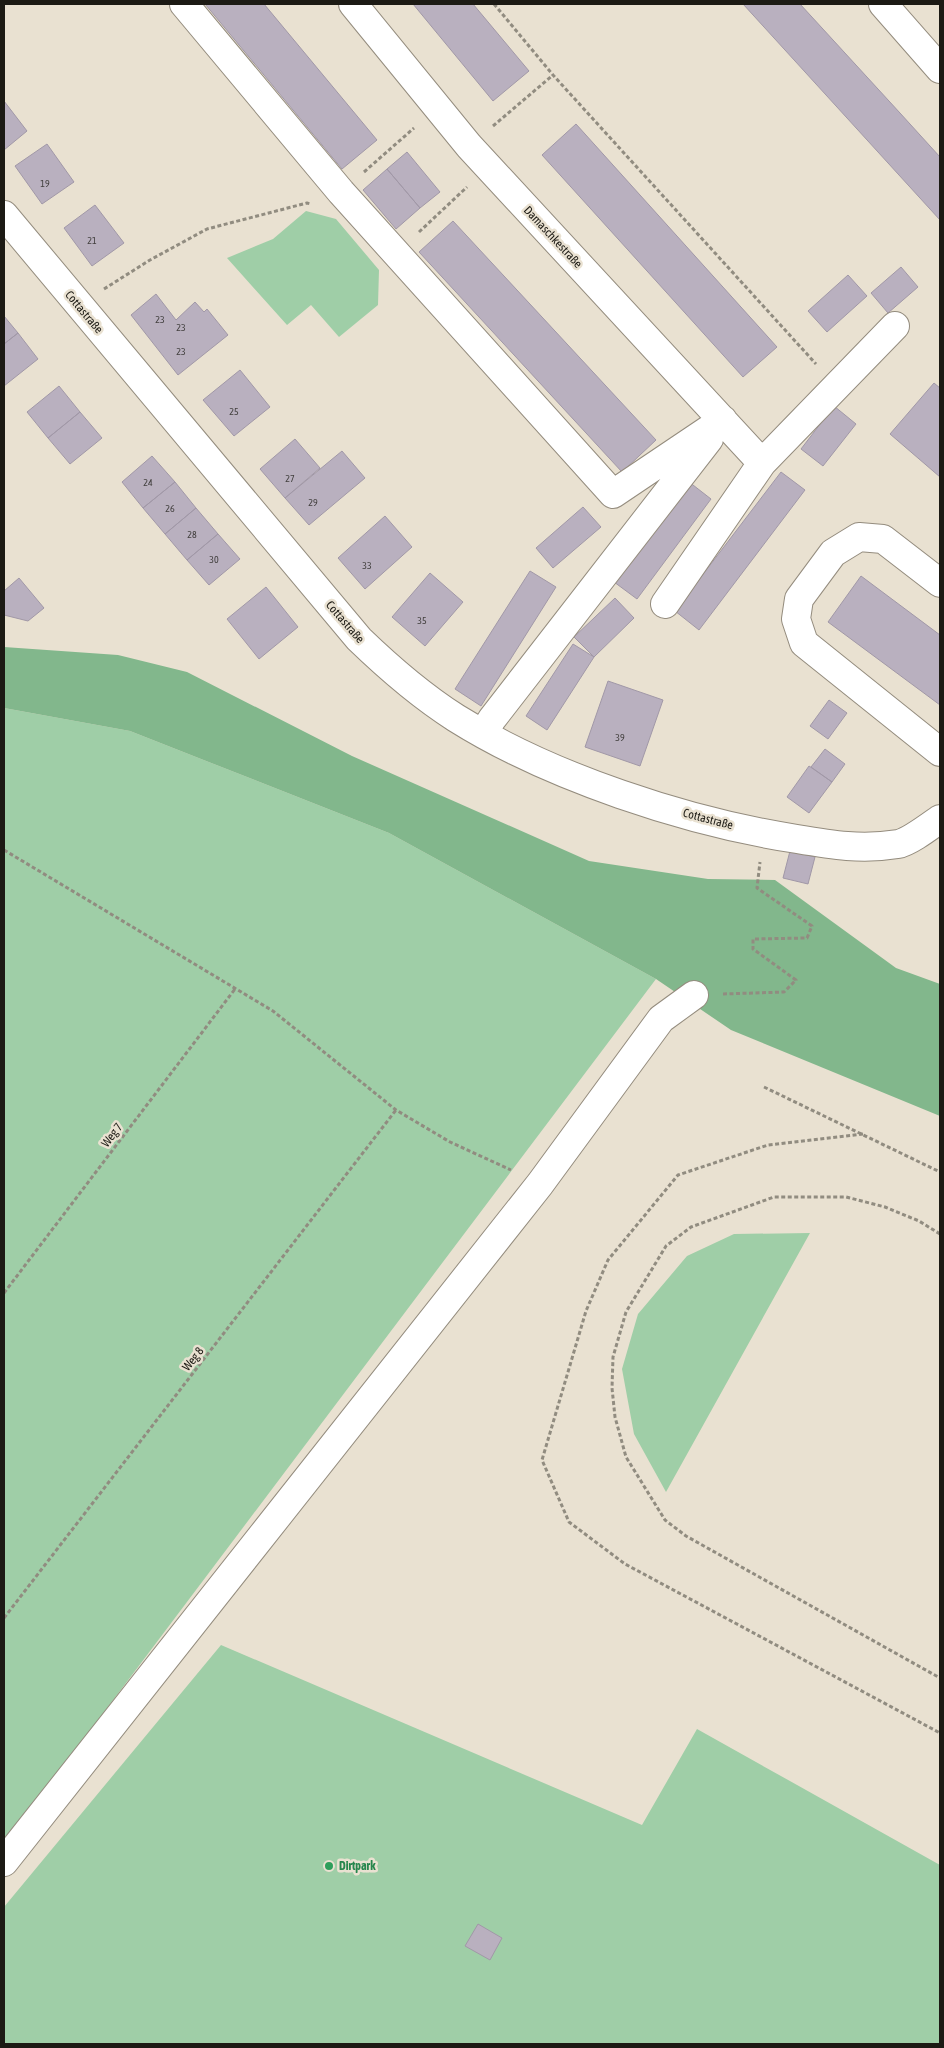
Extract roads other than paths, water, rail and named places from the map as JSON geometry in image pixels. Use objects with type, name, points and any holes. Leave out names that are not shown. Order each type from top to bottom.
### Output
[{"type":"street","points":[[184,4],[341,192],[613,494],[723,420]]},
{"type":"street","name":"Damaschkestraße","points":[[353,4],[436,108],[489,168],[762,463]]},
{"type":"street","points":[[882,4],[940,69]]},
{"type":"street","name":"Cottastraße","points":[[4,215],[78,306],[359,639],[399,677],[455,717],[554,768],[657,806],[764,834],[847,848],[900,844],[940,819]]},
{"type":"street","points":[[665,604],[762,463],[895,326]]},
{"type":"street","points":[[483,733],[723,420]]},
{"type":"street","points":[[940,583],[883,539],[859,537],[833,553],[799,598],[796,619],[804,643],[940,752]]},
{"type":"street","points":[[4,1862],[540,1184],[661,1019],[694,995]]},
{"type":"place","name":"Dirtpark","points":[[329,1866]]}]
